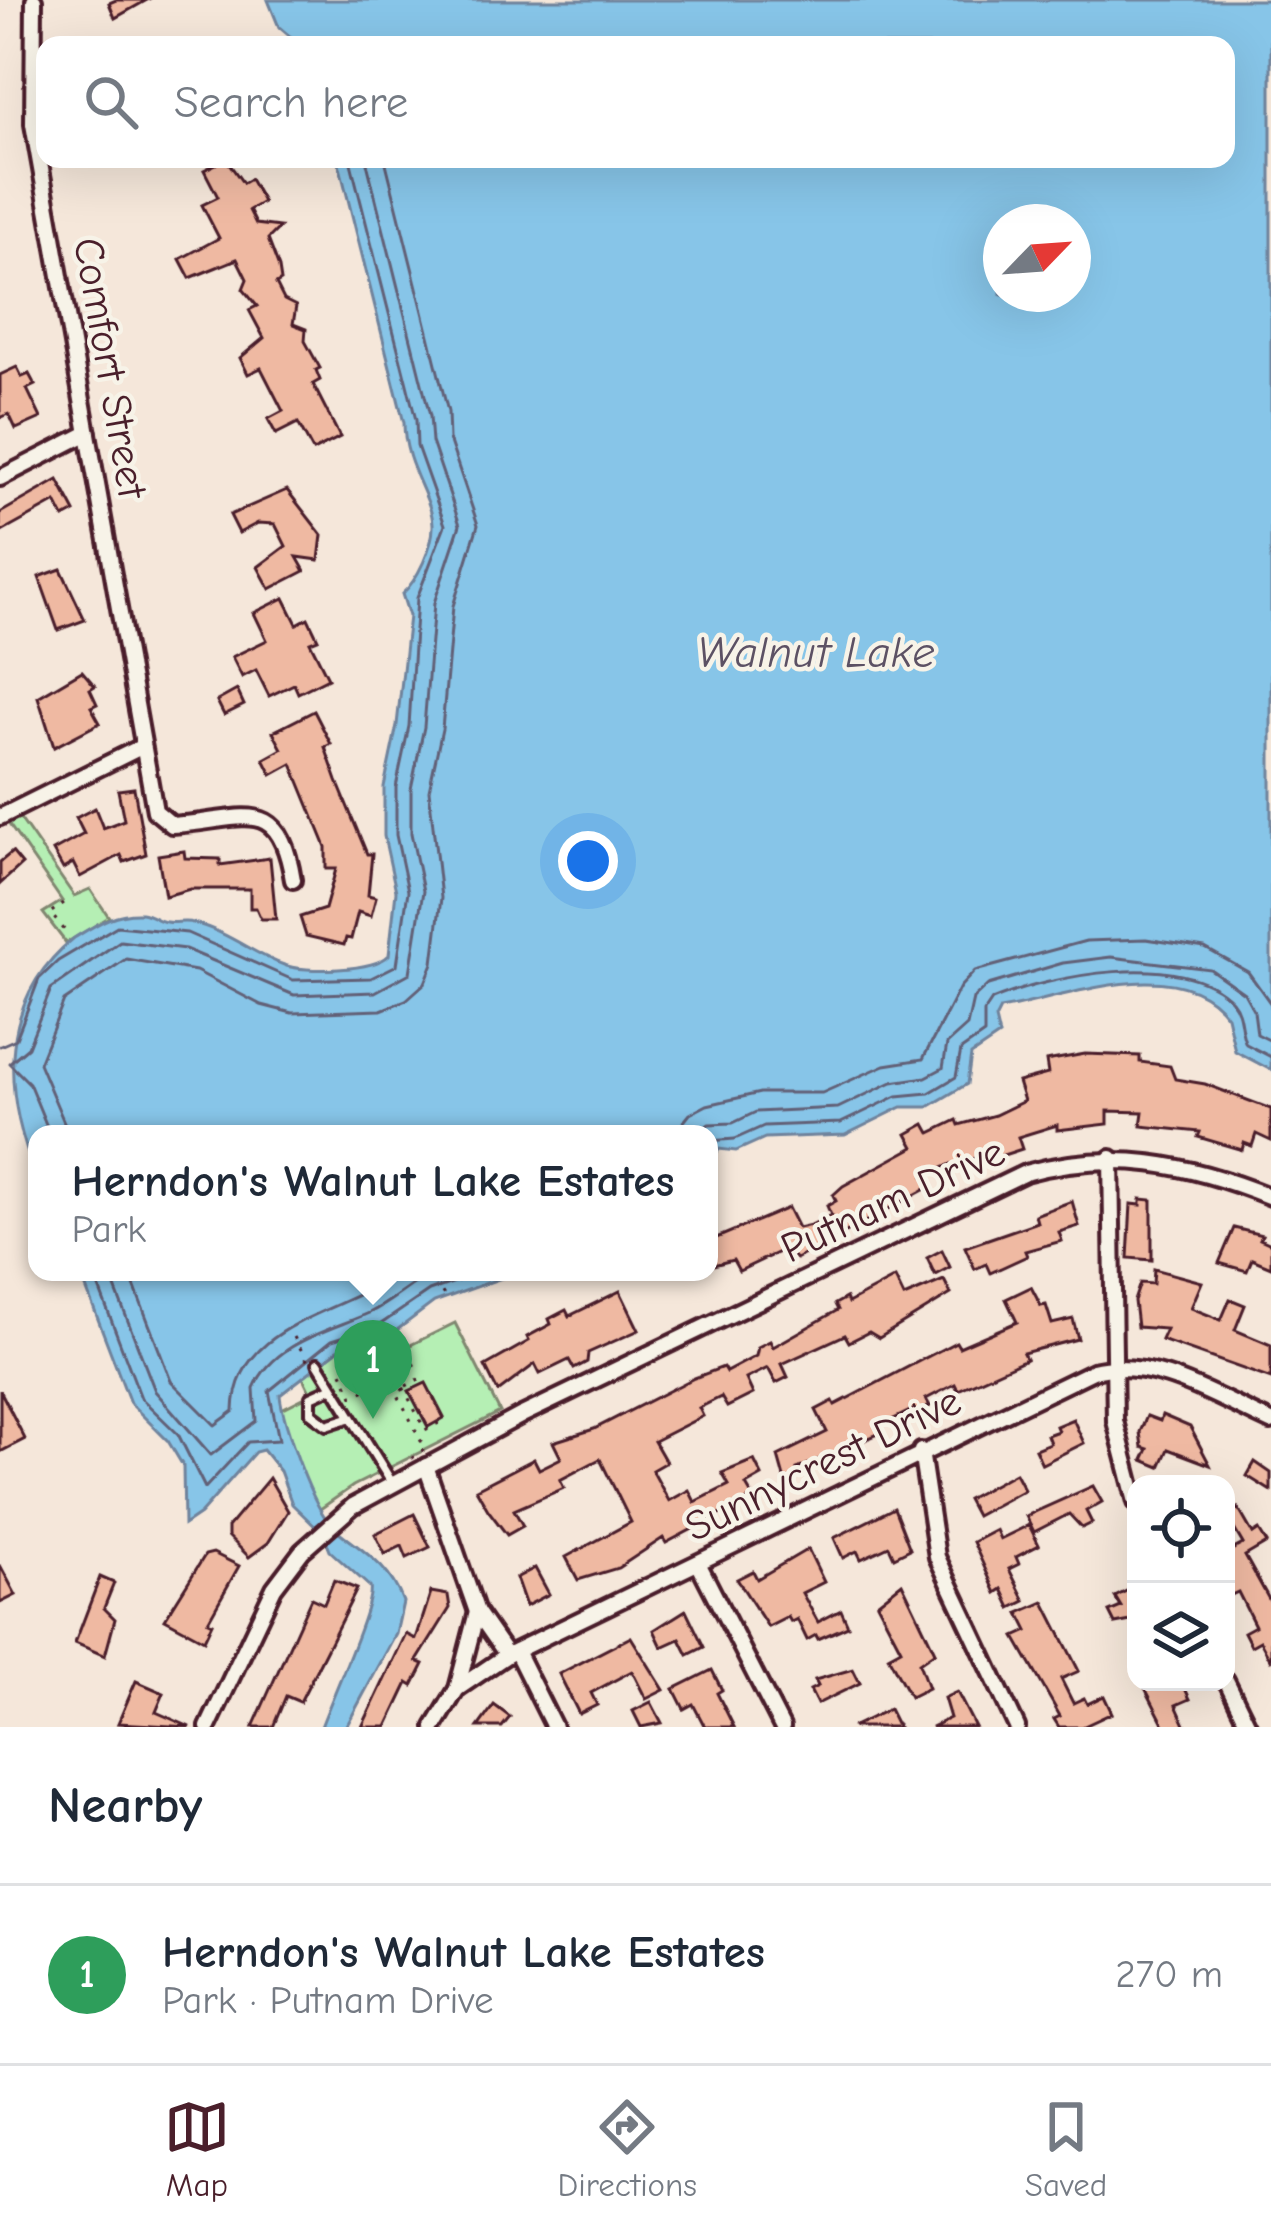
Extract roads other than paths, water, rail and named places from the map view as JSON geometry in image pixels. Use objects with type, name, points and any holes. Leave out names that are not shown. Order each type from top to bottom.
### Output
[{"type":"street","name":"Comfort Street","points":[[34,0],[36,141]]},
{"type":"street","name":"Comfort Street","points":[[41,168],[155,811],[172,825],[256,819],[272,823],[284,834],[293,880]]},
{"type":"street","points":[[0,478],[88,433]]},
{"type":"street","points":[[0,817],[143,746]]},
{"type":"street","points":[[1111,1158],[1112,1367],[1119,1447],[1128,1475]]},
{"type":"street","name":"Putnam Drive","points":[[208,1727],[261,1612],[311,1542],[388,1476],[1003,1180],[1064,1163],[1111,1158],[1197,1169],[1271,1197]]},
{"type":"street","points":[[1112,1367],[1151,1371],[1271,1422]]},
{"type":"street","name":"Sunnycrest Drive","points":[[434,1727],[457,1689],[512,1653],[921,1451],[1074,1379],[1112,1367]]},
{"type":"street","points":[[921,1451],[938,1557],[1017,1727]]},
{"type":"street","points":[[415,1465],[477,1612],[512,1653],[554,1727]]},
{"type":"street","points":[[698,1563],[782,1727]]},
{"type":"street","points":[[457,1689],[477,1612]]},
{"type":"street","points":[[1231,1691],[1249,1727]]},
{"type":"lane","points":[[315,1368],[388,1476]]},
{"type":"lane","points":[[332,1388],[311,1397],[311,1413],[327,1425],[349,1418]]},
{"type":"water","name":"Walnut Lake","points":[[268,0],[1271,0],[1271,1070],[1235,1051],[1227,1016],[1206,996],[1180,985],[1118,984],[1000,1009],[995,1019],[999,1036],[971,1055],[967,1084],[928,1107],[902,1107],[845,1135],[765,1138],[736,1151],[718,1151],[718,1125],[28,1125],[28,1152],[13,1078],[20,1016],[50,962],[74,938],[98,924],[131,913],[190,922],[294,968],[354,967],[389,955],[396,891],[384,836],[384,787],[397,725],[409,616],[402,594],[424,562],[433,524],[408,453],[340,168],[1235,168],[1235,36],[290,36],[279,27]]},
{"type":"water","points":[[83,1281],[493,1281],[434,1302],[381,1342],[338,1350],[280,1395],[300,1464],[325,1517],[382,1568],[403,1602],[396,1634],[346,1727],[321,1727],[359,1631],[370,1587],[330,1551],[324,1535],[292,1504],[280,1471],[263,1450],[255,1452],[200,1514],[184,1525],[183,1466],[168,1441],[130,1403]]},
{"type":"place","name":"Herndon's Walnut Lake Estates","points":[[373,1419]]}]
